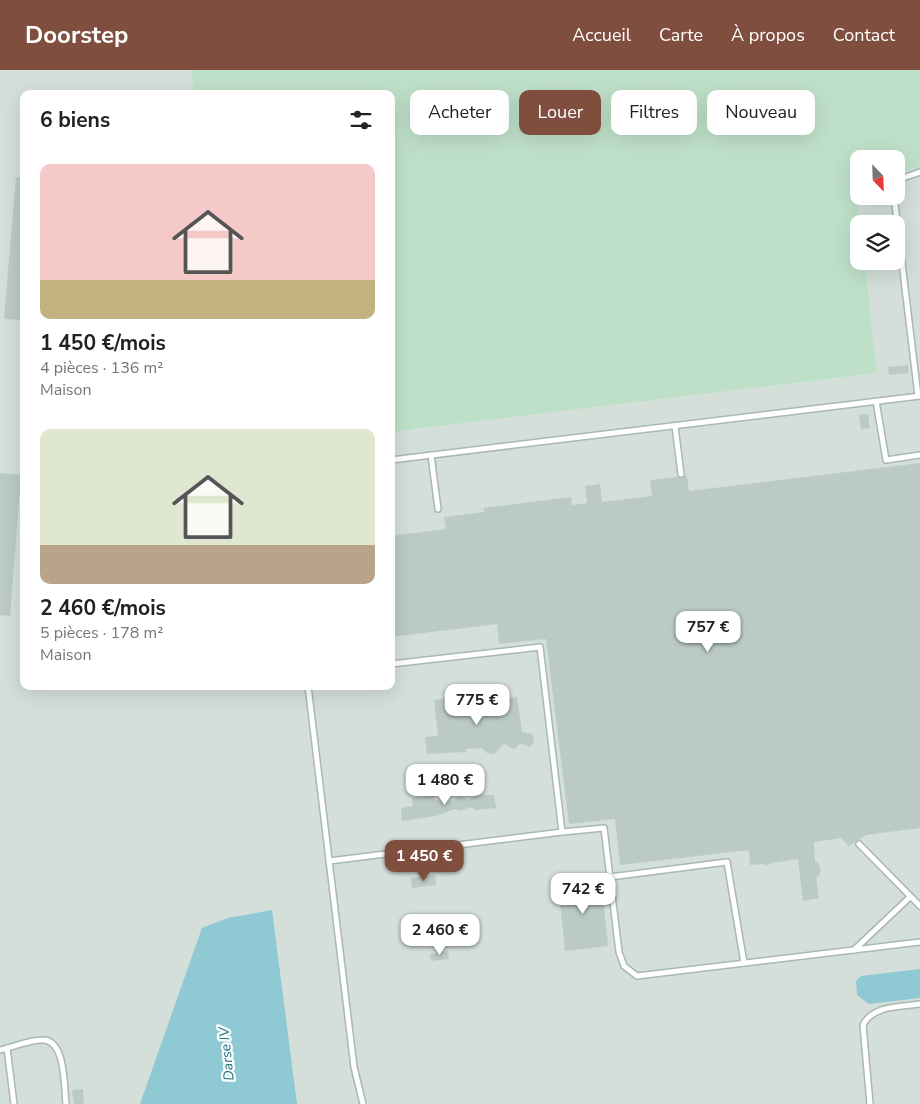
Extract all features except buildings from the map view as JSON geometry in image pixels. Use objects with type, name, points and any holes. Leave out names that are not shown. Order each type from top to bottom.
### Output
[{"type":"lane","points":[[905,177],[920,172]]},
{"type":"lane","points":[[395,460],[919,396],[895,205]]},
{"type":"lane","points":[[876,401],[886,460],[920,455]]},
{"type":"lane","points":[[675,426],[680,474]]},
{"type":"lane","points":[[431,455],[438,509]]},
{"type":"lane","points":[[395,664],[540,648],[562,832]]},
{"type":"lane","points":[[308,690],[354,1067],[363,1104]]},
{"type":"lane","points":[[329,861],[604,828],[620,952],[624,966],[637,976],[920,942]]},
{"type":"lane","points":[[859,844],[920,906]]},
{"type":"lane","points":[[610,877],[727,862],[744,963]]},
{"type":"lane","points":[[854,950],[910,896]]},
{"type":"lane","points":[[870,1104],[862,1025],[872,1013],[880,1010],[920,1004]]},
{"type":"lane","points":[[0,1050],[42,1040],[51,1042],[56,1046],[61,1058],[66,1104]]},
{"type":"lane","points":[[7,1048],[14,1104]]},
{"type":"shaded area","points":[[0,70],[191,70],[194,90],[20,90],[20,690],[395,690],[395,432],[877,373],[866,270],[905,270],[905,215],[859,215],[858,205],[905,205],[905,159],[920,157],[920,1104],[0,1104]]},
{"type":"green space","points":[[191,70],[920,70],[920,168],[905,170],[905,150],[850,150],[850,205],[858,205],[859,215],[850,215],[850,270],[866,270],[877,373],[395,432],[395,90],[194,90]]},
{"type":"water","name":"Darse IV","points":[[272,910],[297,1104],[140,1104],[202,928],[228,918]]},
{"type":"water","points":[[920,969],[920,998],[869,1004],[857,995],[856,981],[861,976]]}]
